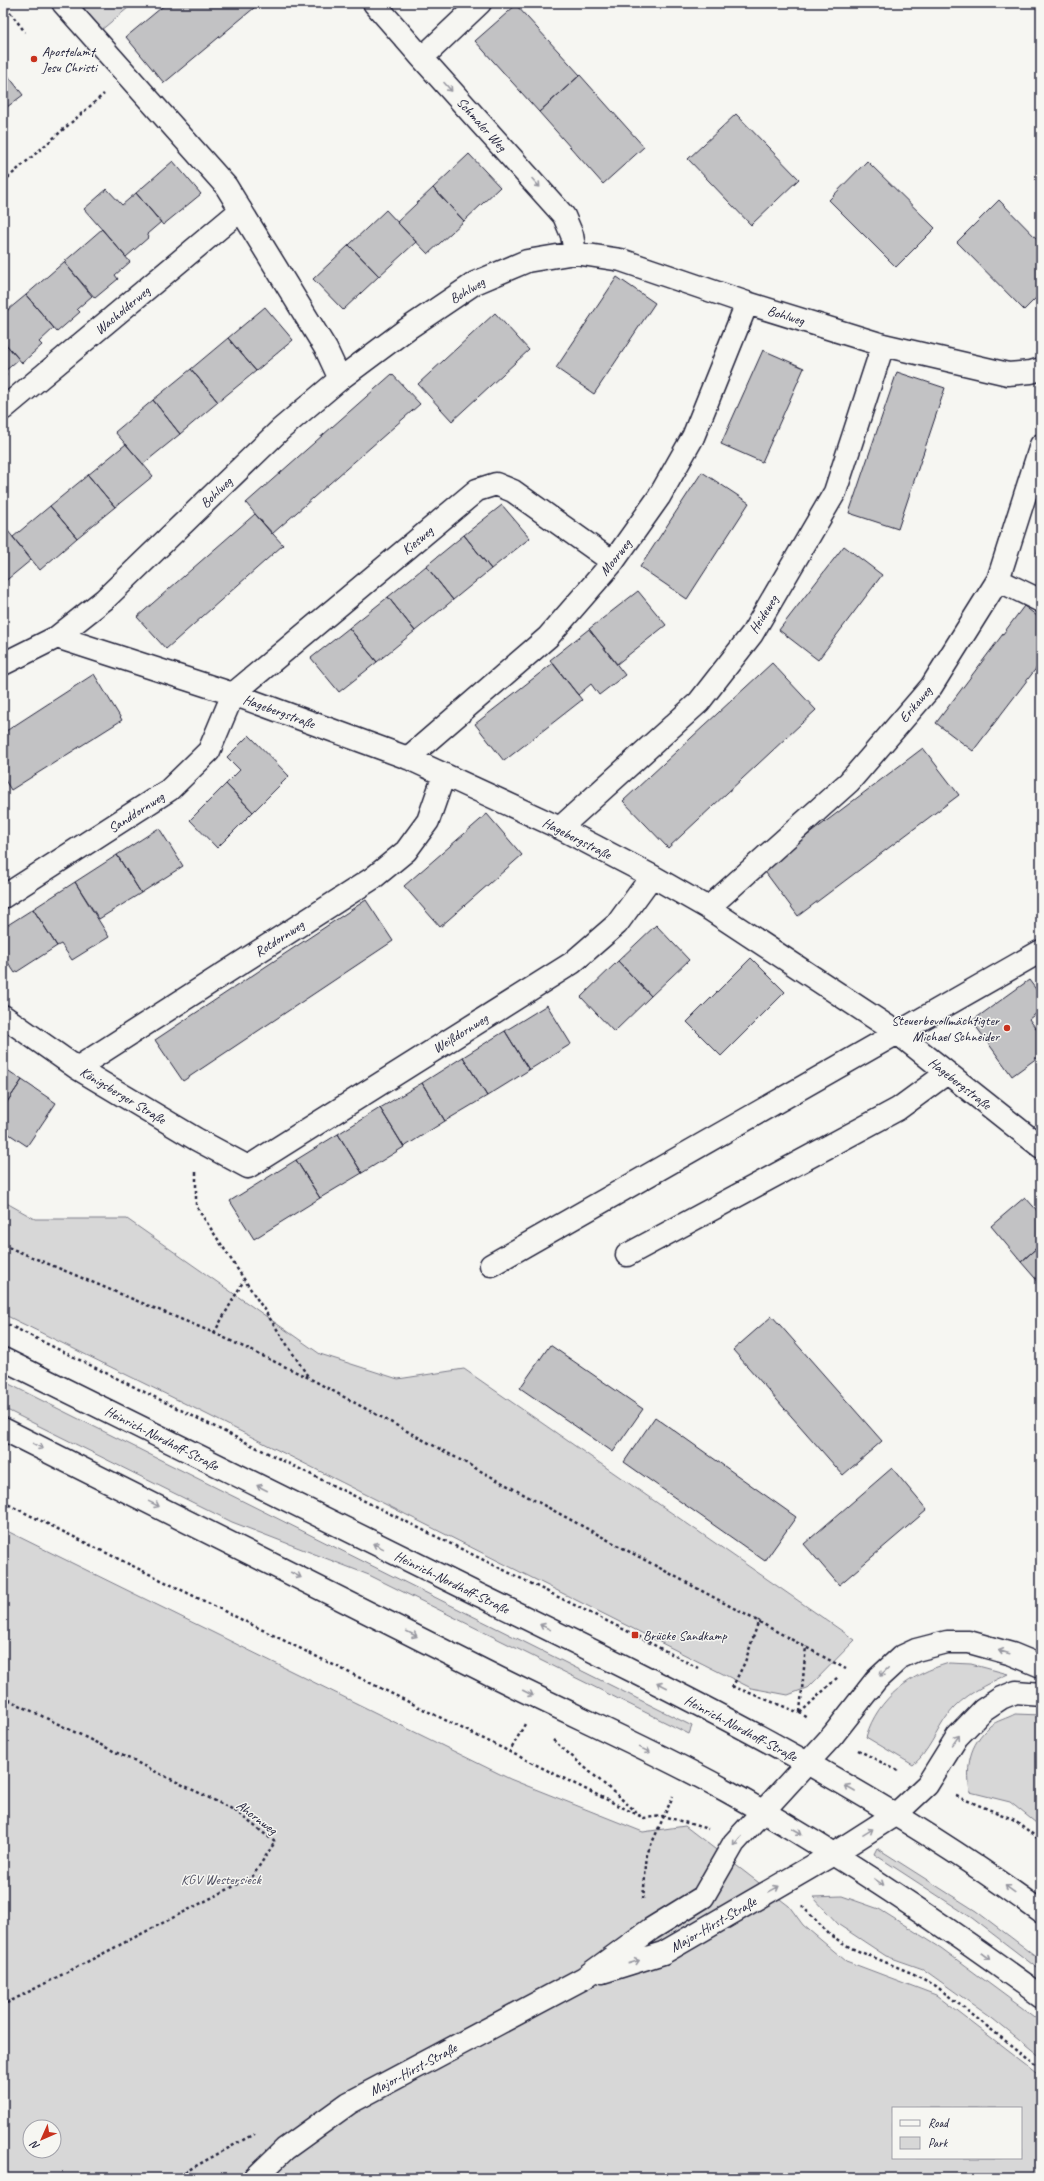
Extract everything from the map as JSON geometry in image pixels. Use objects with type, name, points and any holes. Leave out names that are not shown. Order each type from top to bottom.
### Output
[{"type":"street","points":[[62,3],[226,186],[326,349],[340,379]]},
{"type":"street","name":"Schmaler Weg","points":[[374,3],[564,216],[572,235],[575,253]]},
{"type":"street","points":[[422,58],[480,3]]},
{"type":"street","name":"Wacholderweg","points":[[3,410],[241,210]]},
{"type":"street","name":"Bohlweg","points":[[3,664],[56,637],[105,600],[281,429],[340,379],[407,329],[475,283],[527,261],[575,253],[621,260],[747,303],[883,345],[1008,374],[1031,372],[1041,369]]},
{"type":"street","name":"Moorweg","points":[[408,758],[548,637],[613,562],[659,497],[693,437],[747,303]]},
{"type":"street","name":"Heideweg","points":[[560,828],[698,702],[752,634],[834,492],[883,345]]},
{"type":"street","name":"Erikaweg","points":[[708,908],[849,782],[931,687],[998,580],[1041,445]]},
{"type":"street","name":"Kiesweg","points":[[233,694],[477,490],[496,484],[513,491],[613,562]]},
{"type":"street","points":[[998,580],[1041,601]]},
{"type":"street","name":"Hagebergstraße","points":[[56,637],[233,694],[408,758],[560,828],[652,876],[708,908],[896,1032],[947,1074],[1041,1147]]},
{"type":"street","name":"Sanddornweg","points":[[3,897],[169,790],[209,751],[233,694]]},
{"type":"street","name":"Rotdornweg","points":[[77,1068],[373,878],[406,851],[428,821],[444,775]]},
{"type":"street","name":"Weißdornweg","points":[[248,1166],[572,963],[617,924],[652,876]]},
{"type":"street","points":[[491,1265],[896,1032],[1041,951]]},
{"type":"street","name":"Königsberger Straße","points":[[3,1016],[77,1068],[196,1139],[248,1166]]},
{"type":"street","points":[[627,1255],[892,1113],[916,1098],[947,1074]]},
{"type":"street","name":"Heinrich-Nordhoff-Straße","points":[[3,1359],[289,1502],[614,1661],[762,1738],[896,1814],[995,1878],[1041,1912]]},
{"type":"street","points":[[3,1429],[261,1557],[539,1699],[687,1770],[835,1853],[961,1937],[1041,1996]]},
{"type":"street","name":"Major-Hirst-Straße","points":[[255,2178],[285,2149],[349,2103],[584,1978],[651,1929],[703,1897],[734,1843],[833,1735],[865,1693],[886,1669],[901,1657],[916,1650],[946,1642],[969,1642],[1012,1654],[1041,1666]]},
{"type":"street","name":"Major-Hirst-Straße","points":[[584,1978],[663,1953],[835,1853],[896,1814],[927,1785],[958,1737],[983,1710],[1001,1698],[1016,1692],[1041,1694]]},
{"type":"path","points":[[3,3],[25,32]]},
{"type":"path","points":[[3,182],[127,74]]},
{"type":"path","points":[[196,1139],[196,1206],[309,1378]]},
{"type":"path","points":[[3,1245],[214,1333],[309,1378],[759,1620],[846,1669]]},
{"type":"path","points":[[214,1333],[244,1280]]},
{"type":"path","points":[[3,1322],[635,1635],[705,1672]]},
{"type":"path","points":[[3,1502],[509,1753],[644,1818],[663,1816],[704,1828],[734,1843]]},
{"type":"path","points":[[733,1687],[745,1662],[759,1620]]},
{"type":"path","points":[[800,1713],[806,1646]]},
{"type":"path","points":[[726,1683],[764,1699]]},
{"type":"path","name":"Ahornweg","points":[[3,1697],[234,1810],[275,1842],[252,1877],[3,2005]]},
{"type":"path","points":[[509,1753],[528,1718]]},
{"type":"path","points":[[643,1905],[647,1854],[663,1816]]},
{"type":"path","points":[[782,1884],[830,1935],[851,1948],[914,1974],[936,1986],[1041,2068]]},
{"type":"path","points":[[174,2178],[254,2134]]},
{"type":"green space","points":[[75,3],[134,3],[100,31]]},
{"type":"green space","points":[[3,1201],[35,1219],[127,1219],[320,1354],[398,1379],[464,1369],[855,1640],[809,1687],[788,1695],[751,1688],[194,1408],[3,1314]]},
{"type":"green space","points":[[3,1381],[692,1726],[689,1734],[369,1575],[232,1522],[3,1408]]},
{"type":"green space","name":"KGV Westersieck","points":[[3,1529],[510,1779],[643,1832],[685,1826],[789,1906],[803,1925],[846,1961],[936,1995],[1041,2076],[1041,2178],[3,2178]]},
{"type":"green space","points":[[949,1663],[971,1664],[1008,1674],[968,1696],[954,1708],[944,1721],[924,1754],[913,1765],[866,1737],[871,1723],[879,1710],[898,1689],[922,1674]]},
{"type":"green space","points":[[1015,1714],[1041,1715],[1041,1827],[1010,1802],[970,1792],[968,1773],[969,1764],[973,1748],[977,1741],[990,1726]]},
{"type":"green space","points":[[877,1848],[976,1911],[1041,1960],[1041,1971],[972,1918],[874,1854]]},
{"type":"green space","points":[[842,1896],[879,1909],[941,1948],[1041,2022],[1041,2058],[993,2019],[923,1969],[886,1956],[839,1925],[813,1897]]},
{"type":"building","points":[[167,3],[260,3],[164,83],[126,37]]},
{"type":"building","points":[[516,5],[580,75],[539,112],[475,41]]},
{"type":"building","points":[[3,69],[23,95],[3,110]]},
{"type":"building","points":[[580,75],[644,147],[603,184],[539,112]]},
{"type":"building","points":[[736,114],[799,179],[751,225],[688,159]]},
{"type":"building","points":[[469,154],[500,187],[464,221],[433,188]]},
{"type":"building","points":[[173,161],[201,194],[163,225],[136,193]]},
{"type":"building","points":[[867,161],[935,228],[896,267],[829,200]]},
{"type":"building","points":[[433,188],[464,221],[428,254],[397,222]]},
{"type":"building","points":[[107,189],[122,205],[136,193],[161,222],[147,234],[149,237],[126,257],[84,209]]},
{"type":"building","points":[[999,200],[1041,243],[1041,293],[1024,310],[957,242]]},
{"type":"building","points":[[386,210],[416,242],[379,276],[349,245]]},
{"type":"building","points":[[102,229],[130,262],[115,275],[118,279],[95,298],[64,262]]},
{"type":"building","points":[[349,245],[379,276],[343,310],[313,279]]},
{"type":"building","points":[[64,262],[92,296],[77,309],[80,312],[57,332],[26,295]]},
{"type":"building","points":[[617,277],[655,303],[594,394],[556,368]]},
{"type":"building","points":[[26,295],[54,328],[39,342],[42,345],[22,363],[3,341],[3,314]]},
{"type":"building","points":[[265,307],[293,340],[256,371],[228,338]]},
{"type":"building","points":[[495,313],[529,350],[452,421],[418,384]]},
{"type":"building","points":[[228,338],[256,371],[218,402],[191,369]]},
{"type":"building","points":[[3,341],[19,359],[4,372],[7,375],[3,379]]},
{"type":"building","points":[[763,350],[804,368],[762,462],[721,444]]},
{"type":"building","points":[[191,369],[218,402],[180,434],[153,400]]},
{"type":"building","points":[[897,372],[945,388],[898,529],[849,513]]},
{"type":"building","points":[[392,374],[420,404],[272,534],[246,503]]},
{"type":"building","points":[[153,400],[180,434],[143,464],[115,432]]},
{"type":"building","points":[[126,444],[153,476],[115,507],[88,475]]},
{"type":"building","points":[[702,472],[749,503],[687,599],[640,567]]},
{"type":"building","points":[[88,475],[115,507],[77,538],[50,506]]},
{"type":"building","points":[[502,505],[530,538],[491,569],[464,535]]},
{"type":"building","points":[[50,506],[77,538],[40,570],[13,537]]},
{"type":"building","points":[[255,514],[283,545],[166,649],[137,617]]},
{"type":"building","points":[[4,526],[31,560],[3,583],[3,527]]},
{"type":"building","points":[[464,535],[491,569],[453,600],[426,566]]},
{"type":"building","points":[[1041,539],[1041,554],[1037,553]]},
{"type":"building","points":[[844,546],[882,575],[818,660],[779,630]]},
{"type":"building","points":[[426,566],[453,600],[415,631],[388,597]]},
{"type":"building","points":[[638,591],[666,625],[617,664],[589,629]]},
{"type":"building","points":[[388,597],[415,631],[377,662],[349,628]]},
{"type":"building","points":[[1024,606],[1041,619],[1041,662],[973,751],[936,723]]},
{"type":"building","points":[[349,628],[377,662],[339,692],[311,658]]},
{"type":"building","points":[[589,629],[625,675],[599,695],[591,684],[578,695],[550,660]]},
{"type":"building","points":[[553,663],[582,700],[504,761],[475,724]]},
{"type":"building","points":[[772,663],[816,710],[668,848],[623,801]]},
{"type":"building","points":[[94,674],[122,720],[11,790],[3,777],[3,733]]},
{"type":"building","points":[[249,735],[289,776],[253,812],[226,784],[240,770],[227,757]]},
{"type":"building","points":[[923,748],[959,795],[798,916],[763,869]]},
{"type":"building","points":[[226,784],[253,812],[217,848],[190,820]]},
{"type":"building","points":[[487,814],[522,855],[440,927],[404,886]]},
{"type":"building","points":[[159,828],[183,866],[141,893],[117,855]]},
{"type":"building","points":[[117,855],[141,893],[99,919],[75,882]]},
{"type":"building","points":[[75,882],[109,937],[72,960],[61,944],[57,946],[33,909]]},
{"type":"building","points":[[366,900],[393,941],[183,1081],[155,1040]]},
{"type":"building","points":[[33,909],[57,946],[15,973],[3,955],[3,928]]},
{"type":"building","points":[[656,925],[689,960],[651,996],[618,961]]},
{"type":"building","points":[[751,958],[785,992],[721,1056],[687,1022]]},
{"type":"building","points":[[618,961],[651,996],[614,1032],[581,997]]},
{"type":"building","name":"Steuerbevollmächtigter Michael Schneider","points":[[1029,980],[1041,996],[1041,1010],[1029,1019],[1041,1035],[1041,1055],[1012,1076],[972,1021]]},
{"type":"building","points":[[547,1005],[571,1044],[529,1070],[505,1031]]},
{"type":"building","points":[[505,1031],[529,1070],[487,1096],[463,1057]]},
{"type":"building","points":[[463,1057],[487,1096],[445,1121],[422,1083]]},
{"type":"building","points":[[3,1067],[22,1080],[3,1108]]},
{"type":"building","points":[[22,1080],[56,1103],[27,1146],[3,1130],[3,1108]]},
{"type":"building","points":[[422,1083],[445,1121],[404,1147],[380,1108]]},
{"type":"building","points":[[380,1108],[404,1147],[362,1173],[338,1134]]},
{"type":"building","points":[[338,1134],[362,1173],[320,1198],[296,1160]]},
{"type":"building","points":[[296,1160],[320,1198],[254,1239],[230,1201]]},
{"type":"building","points":[[1025,1197],[1041,1215],[1041,1244],[1021,1262],[991,1226]]},
{"type":"building","points":[[1041,1244],[1041,1285],[1021,1262]]},
{"type":"building","points":[[772,1316],[882,1441],[843,1475],[733,1350]]},
{"type":"building","points":[[550,1345],[643,1409],[613,1452],[520,1388]]},
{"type":"building","points":[[655,1417],[796,1517],[765,1561],[624,1462]]},
{"type":"building","points":[[892,1468],[927,1510],[839,1585],[804,1544]]},
{"type":"place","name":"Apostelamt Jesu Christi","points":[[34,59]]},
{"type":"place","name":"Steuerbevollmächtigter Michael Schneider","points":[[1007,1028]]},
{"type":"place","name":"Brücke Sandkamp","points":[[635,1635]]}]
